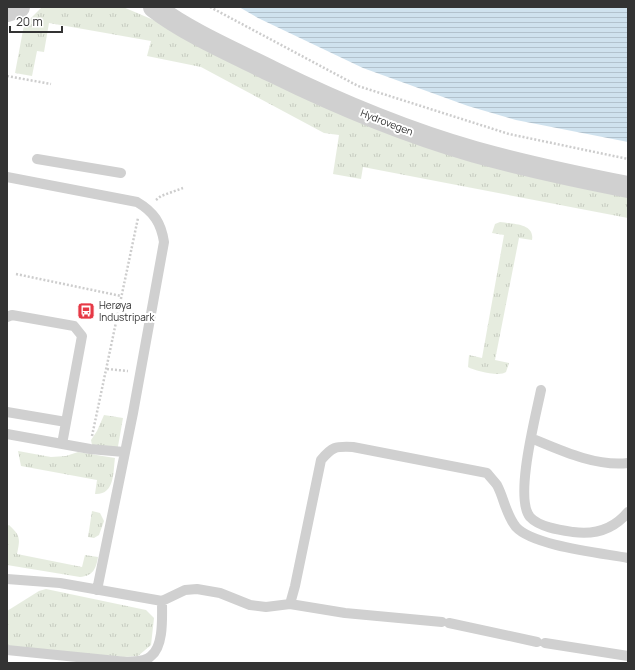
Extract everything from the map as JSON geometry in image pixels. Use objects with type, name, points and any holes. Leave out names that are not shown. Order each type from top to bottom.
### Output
[{"type":"street","points":[[7,11],[19,7]]},
{"type":"street","name":"Hydrovegen","points":[[136,7],[158,10],[245,59],[299,85],[391,124],[467,150],[509,161],[628,187]]},
{"type":"lane","points":[[37,159],[121,173]]},
{"type":"lane","points":[[7,177],[137,202],[146,207],[159,221],[164,242],[97,590]]},
{"type":"lane","points":[[7,316],[74,326],[82,336],[62,444]]},
{"type":"lane","points":[[541,390],[531,438],[524,488],[525,505],[530,517],[547,526],[583,533],[603,530],[613,526],[628,512]]},
{"type":"lane","points":[[7,412],[66,422]]},
{"type":"lane","points":[[7,434],[90,449],[124,452]]},
{"type":"lane","points":[[531,438],[577,456],[610,463],[628,463]]},
{"type":"lane","points":[[290,604],[321,460],[329,450],[337,446],[353,447],[487,473],[496,485],[516,527],[526,535],[544,542],[628,558]]},
{"type":"lane","points":[[7,579],[60,583],[162,601],[185,590],[197,589],[220,593],[250,605],[266,607],[290,604],[345,613],[445,623],[541,642],[628,656]]},
{"type":"lane","points":[[7,650],[127,662],[144,660],[151,657],[158,650],[162,623],[162,601]]},
{"type":"path","points":[[210,7],[358,86],[509,134],[628,159]]},
{"type":"path","points":[[7,76],[51,84]]},
{"type":"path","points":[[90,449],[139,213],[162,196],[183,188]]},
{"type":"path","points":[[16,274],[121,296]]},
{"type":"path","points":[[107,370],[140,372]]},
{"type":"green space","points":[[42,7],[123,7],[163,24],[227,60],[628,197],[628,218],[363,167],[361,179],[333,174],[339,135],[324,133],[201,67],[147,56],[151,41],[49,23],[44,52],[37,51],[32,76],[15,73],[24,25]]},
{"type":"green space","points":[[500,222],[522,225],[526,227],[532,234],[532,240],[519,238],[495,360],[509,363],[506,372],[493,374],[468,367],[469,355],[482,358],[504,235],[492,233],[495,224]]},
{"type":"green space","points":[[104,415],[123,418],[117,452],[92,445],[91,440]]},
{"type":"green space","points":[[18,451],[51,457],[66,456],[78,452],[115,458],[112,482],[106,491],[95,494],[97,480],[21,466]]},
{"type":"green space","points":[[92,511],[100,513],[104,521],[99,535],[94,538],[88,537]]},
{"type":"green space","points":[[9,525],[16,532],[19,538],[17,554],[82,567],[85,555],[98,557],[95,568],[88,575],[80,577],[7,565],[7,526]]},
{"type":"green space","points":[[46,589],[146,610],[154,618],[151,645],[138,656],[124,657],[7,647],[7,611],[39,591]]},
{"type":"water","points":[[239,7],[628,7],[628,142],[516,120],[468,106],[363,68],[258,18]]},
{"type":"place","name":"Herøya Industripark","points":[[86,311]]}]
